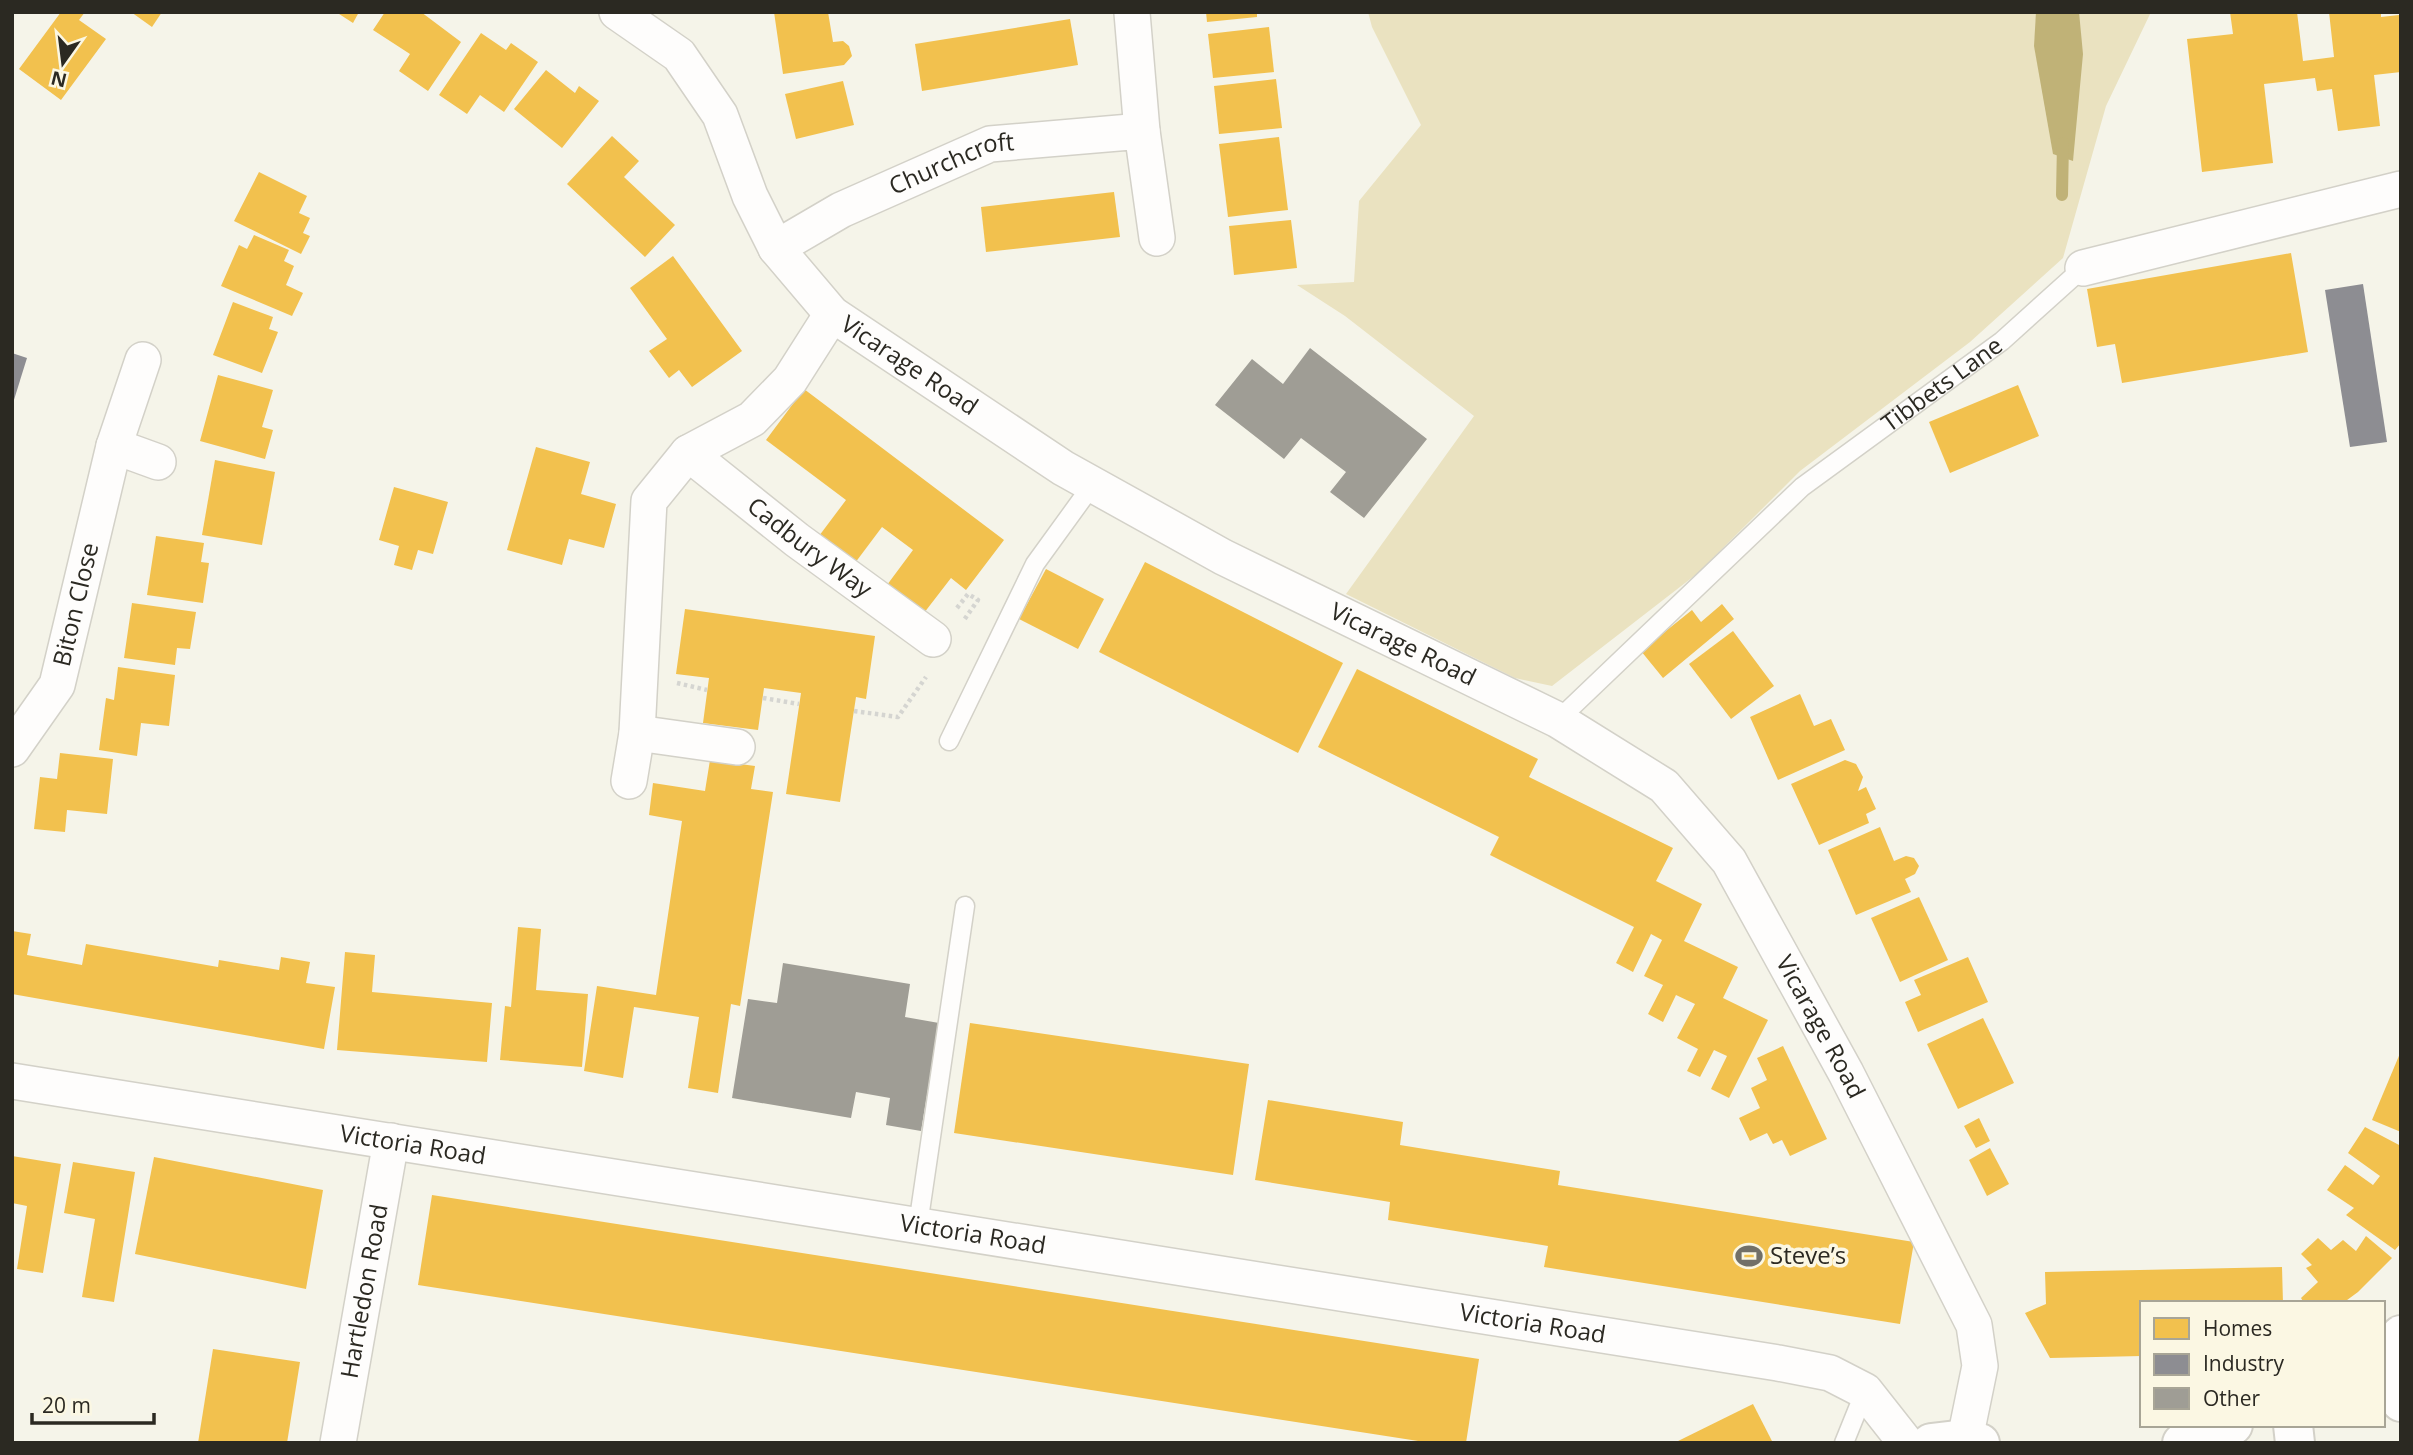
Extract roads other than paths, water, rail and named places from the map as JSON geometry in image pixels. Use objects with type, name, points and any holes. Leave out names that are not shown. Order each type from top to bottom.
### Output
[{"type":"street","points":[[1132,13],[1142,131],[1157,239]]},
{"type":"street","name":"Vicarage Road","points":[[625,14],[678,55],[720,116],[750,197],[776,247],[832,314],[1093,484],[1223,557],[1558,720],[1664,786],[1730,861],[1846,1073],[1974,1325],[1980,1366],[1959,1441]]},
{"type":"street","name":"Churchcroft","points":[[776,247],[841,211],[990,144],[1142,131]]},
{"type":"street","name":"Tibbets Lane","points":[[2083,268],[2401,188]]},
{"type":"street","points":[[629,781],[637,733],[649,501],[688,453],[752,419],[790,380],[832,314]]},
{"type":"street","name":"Biton Close","points":[[12,749],[57,685],[114,446],[143,360]]},
{"type":"street","points":[[114,446],[158,462]]},
{"type":"street","name":"Cadbury Way","points":[[688,453],[797,540],[933,639]]},
{"type":"street","points":[[637,733],[737,747]]},
{"type":"street","name":"Victoria Road","points":[[12,1081],[1778,1363],[1830,1373],[1865,1391],[1906,1443]]},
{"type":"street","name":"Hartledon Road","points":[[338,1443],[391,1141]]},
{"type":"street","points":[[2385,1359],[2401,1335]]},
{"type":"street","points":[[2385,1384],[2393,1390],[2401,1402]]},
{"type":"street","points":[[2182,1443],[2227,1427]]},
{"type":"lane","name":"Tibbets Lane","points":[[1558,720],[1802,487],[2002,341],[2083,268]]},
{"type":"lane","points":[[948,741],[1035,564],[1093,484]]},
{"type":"lane","points":[[918,1225],[965,905]]},
{"type":"lane","points":[[1844,1443],[1865,1391]]},
{"type":"waterway","points":[[2062,195],[2063,143]]},
{"type":"place","name":"Steve’s","points":[[1749,1256]]}]
